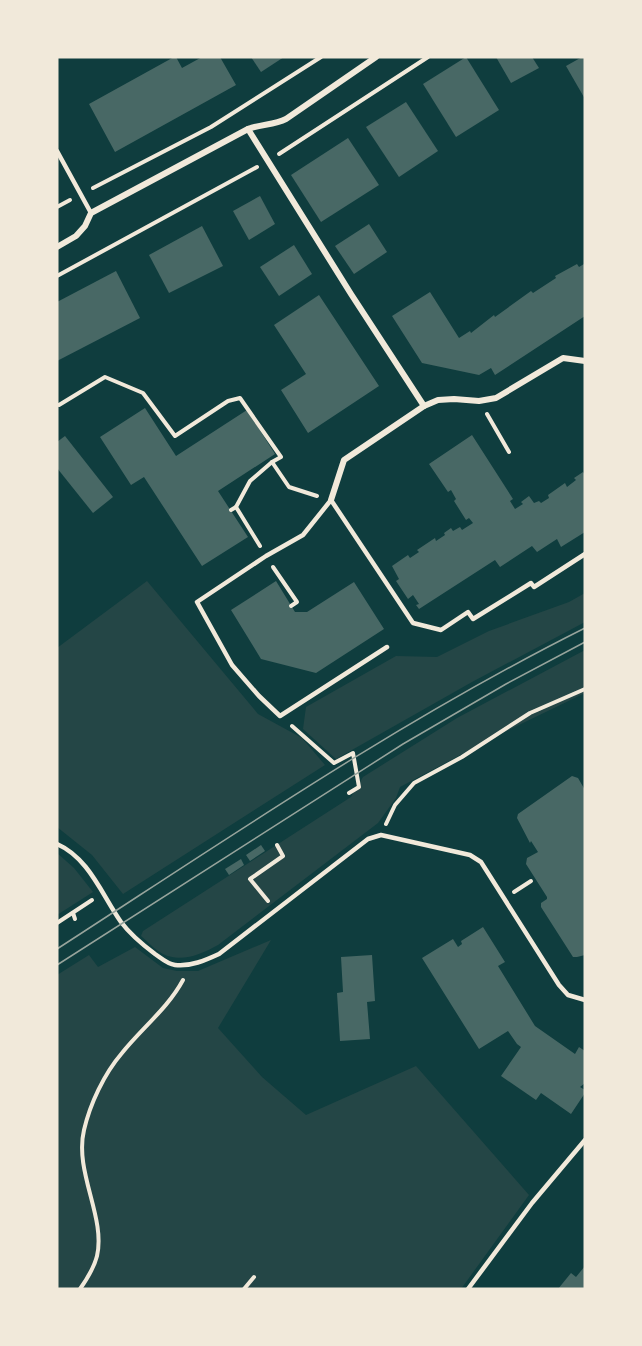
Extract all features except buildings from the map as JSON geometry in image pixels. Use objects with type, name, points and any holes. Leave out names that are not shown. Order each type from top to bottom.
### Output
[{"type":"street","points":[[57,247],[76,236],[85,226],[91,213],[248,129],[286,119],[376,57]]},
{"type":"street","points":[[248,129],[424,406]]},
{"type":"street","points":[[331,500],[344,460],[424,406],[438,400],[479,401],[496,398],[563,358],[585,361]]},
{"type":"lane","points":[[57,150],[91,213]]},
{"type":"lane","points":[[387,647],[280,716],[258,696],[232,665],[197,602],[266,556],[303,535],[331,500],[413,623],[441,630],[468,612],[473,620],[531,583],[534,587],[585,554]]},
{"type":"lane","points":[[57,844],[80,860],[122,923],[149,950],[165,962],[175,965],[201,962],[219,954],[368,839],[381,835],[470,855],[481,862],[559,985],[568,994],[585,1000]]},
{"type":"lane","points":[[468,1289],[532,1203],[585,1140]]},
{"type":"path","points":[[57,207],[211,127],[321,57]]},
{"type":"path","points":[[57,276],[268,161],[428,57]]},
{"type":"path","points":[[59,405],[105,377],[143,393],[175,436],[228,400],[240,398],[281,457],[250,481],[236,507],[231,510]]},
{"type":"path","points":[[479,401],[509,452]]},
{"type":"path","points":[[272,462],[289,487],[331,500]]},
{"type":"path","points":[[236,507],[297,602],[291,606]]},
{"type":"path","points":[[381,835],[395,805],[414,783],[462,757],[530,713],[585,689]]},
{"type":"path","points":[[280,716],[334,763],[353,753],[359,787],[349,793]]},
{"type":"path","points":[[275,911],[250,879],[283,856],[277,845]]},
{"type":"path","points":[[57,923],[103,892]]},
{"type":"path","points":[[73,913],[75,919]]},
{"type":"path","points":[[80,1289],[96,1257],[98,1244],[82,1161],[87,1121],[101,1085],[120,1054],[170,1001],[183,981],[184,965]]},
{"type":"path","points":[[244,1289],[254,1276]]},
{"type":"shaded area","points":[[147,581],[258,714],[302,738],[325,765],[123,894],[92,855],[57,827],[57,648]]},
{"type":"shaded area","points":[[585,593],[585,622],[472,682],[336,759],[303,729],[306,707],[396,656],[437,657],[489,631],[569,602]]},
{"type":"shaded area","points":[[585,650],[585,693],[498,735],[400,787],[396,798],[378,823],[218,945],[198,954],[177,958],[160,952],[141,936],[143,931],[351,797],[363,777],[457,718]]},
{"type":"shaded area","points":[[57,853],[74,868],[93,892],[57,915]]},
{"type":"shaded area","points":[[271,940],[218,1028],[262,1077],[306,1115],[416,1066],[529,1195],[461,1289],[57,1289],[57,975],[89,955],[98,967],[135,947],[163,968],[198,971]]},
{"type":"tram line","points":[[57,949],[383,740],[449,701],[585,628]]},
{"type":"tram line","points":[[57,965],[403,744],[506,684],[585,642]]}]
